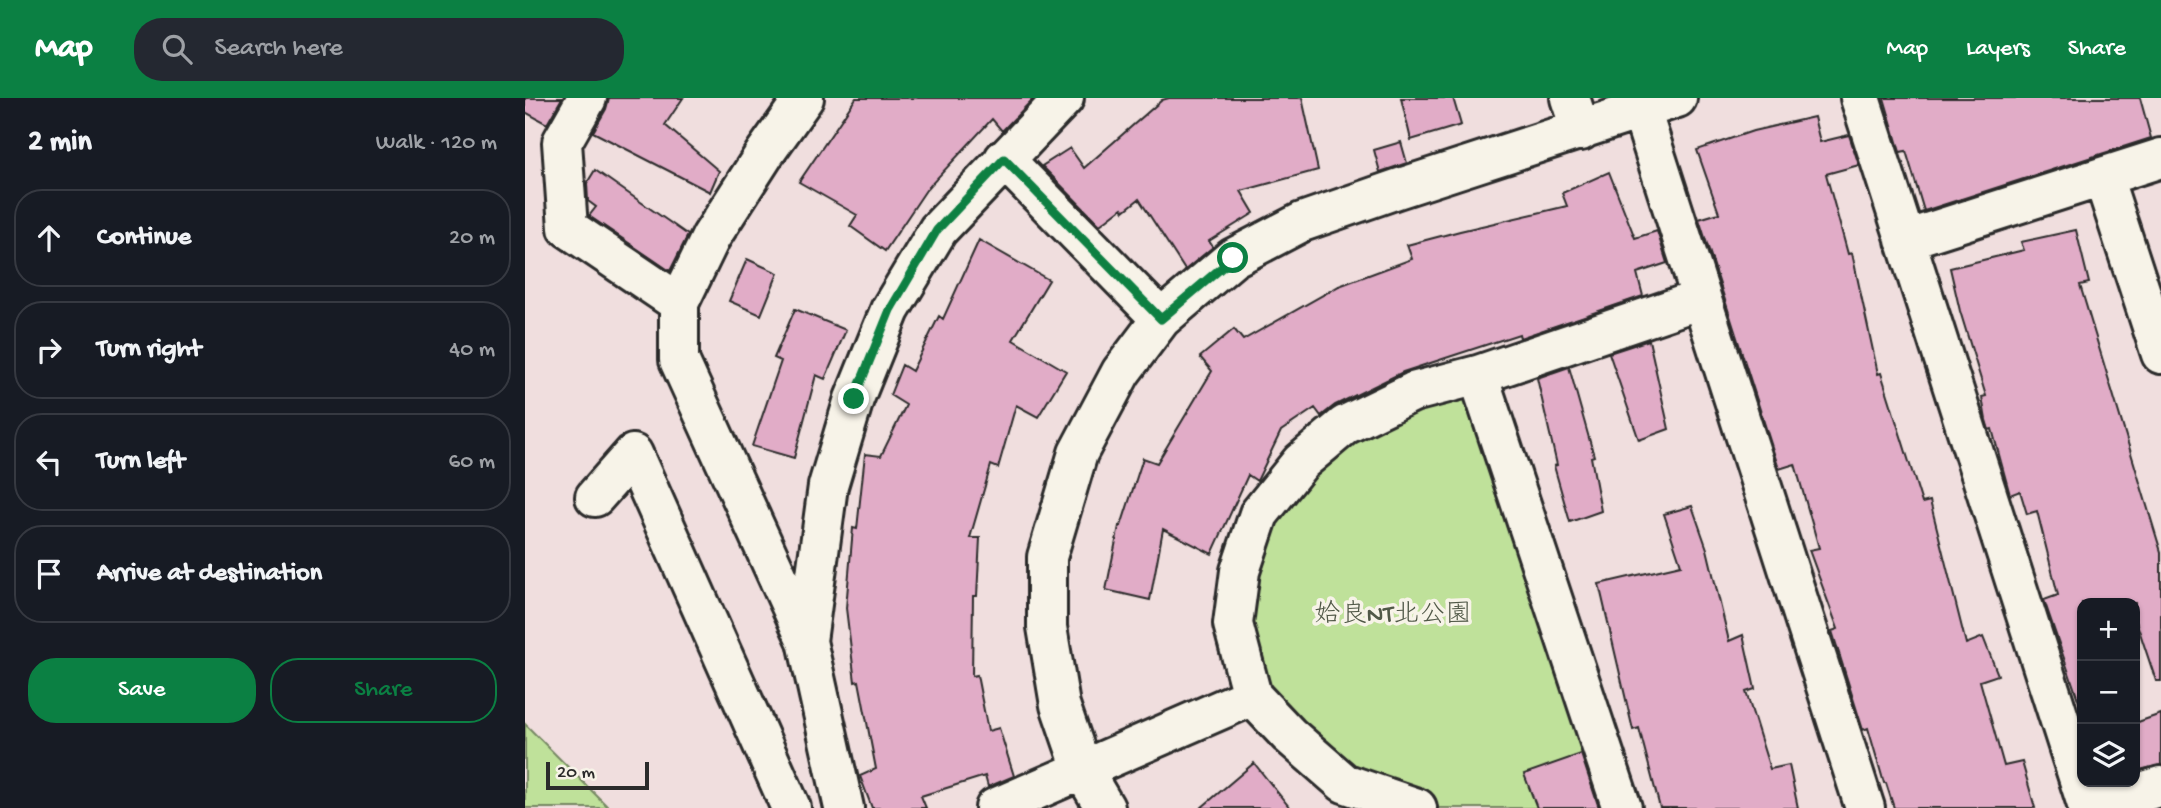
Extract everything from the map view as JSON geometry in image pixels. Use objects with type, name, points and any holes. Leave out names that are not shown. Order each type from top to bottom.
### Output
[{"type":"street","points":[[587,98],[562,142],[568,228],[679,303]]},
{"type":"street","points":[[804,98],[711,237],[679,303],[679,360],[807,641],[844,808]]},
{"type":"street","points":[[807,641],[828,486],[854,399],[890,310],[937,230],[1064,98]]},
{"type":"street","points":[[1105,808],[1082,769],[1060,705],[1047,627],[1047,557],[1078,453],[1121,372],[1161,319],[1233,258],[1302,222],[1397,189],[1575,114],[1641,110],[1677,98]]},
{"type":"street","points":[[1860,98],[2089,808],[2161,786]]},
{"type":"street","points":[[1641,110],[1865,808]]},
{"type":"street","points":[[1905,240],[2161,158]]},
{"type":"street","points":[[1004,159],[1161,319]]},
{"type":"street","points":[[2103,177],[2161,354]]},
{"type":"street","points":[[1417,808],[1344,783],[1289,735],[1252,696],[1233,624],[1240,571],[1259,513],[1300,462],[1345,425],[1413,392],[1478,376],[1701,299]]},
{"type":"street","points":[[1478,376],[1622,808]]},
{"type":"street","points":[[595,497],[633,453],[791,808]]},
{"type":"street","points":[[995,808],[1252,696]]},
{"type":"green space","name":"姶良NT北公園","points":[[1478,375],[1622,808],[1417,808],[1344,783],[1252,696],[1240,571],[1301,462]]},
{"type":"green space","points":[[525,724],[609,808],[525,808]]},
{"type":"building","points":[[525,98],[562,98],[547,124],[525,112]]},
{"type":"building","points":[[609,98],[683,98],[665,125],[719,171],[710,192],[593,132]]},
{"type":"building","points":[[856,98],[1034,98],[1002,131],[992,119],[926,190],[885,251],[850,226],[857,215],[799,182]]},
{"type":"building","points":[[1302,98],[1318,170],[1241,191],[1254,213],[1209,241],[1213,247],[1185,270],[1139,199],[1100,225],[1042,166],[1070,148],[1084,168],[1162,100]]},
{"type":"building","points":[[1401,98],[1453,98],[1461,125],[1411,140]]},
{"type":"building","points":[[1884,98],[2140,98],[2151,138],[1924,211],[1906,151],[1900,152]]},
{"type":"building","points":[[1814,117],[1820,142],[1849,135],[1859,165],[1826,174],[1848,254],[1852,253],[1878,374],[1881,373],[1922,503],[1930,501],[1966,644],[1983,637],[1998,675],[1980,681],[2004,766],[2022,762],[2035,808],[1894,808],[1868,728],[1863,730],[1832,631],[1838,629],[1809,550],[1819,548],[1795,464],[1779,469],[1699,219],[1719,213],[1697,150],[1753,131]]},
{"type":"building","points":[[1401,142],[1407,163],[1380,172],[1374,150]]},
{"type":"building","points":[[595,170],[688,235],[670,271],[589,216],[596,207],[588,201],[587,183]]},
{"type":"building","points":[[1609,172],[1635,238],[1657,231],[1667,263],[1637,273],[1643,296],[1520,338],[1519,334],[1403,372],[1335,405],[1321,416],[1315,408],[1281,431],[1257,481],[1248,475],[1212,554],[1163,529],[1150,600],[1106,590],[1119,526],[1143,458],[1157,463],[1212,371],[1200,357],[1234,329],[1243,340],[1339,286],[1412,259],[1407,245],[1567,206],[1562,193]]},
{"type":"building","points":[[2076,230],[2089,283],[2080,285],[2161,552],[2161,681],[2156,681],[2140,633],[2140,598],[2077,598],[2077,696],[2044,600],[2058,595],[2037,511],[2027,514],[2020,491],[2010,495],[1992,429],[1989,430],[1982,397],[1986,396],[1950,268],[2024,250],[2021,242]]},
{"type":"building","points":[[979,240],[1049,280],[1013,340],[1066,371],[1038,417],[1016,405],[998,468],[991,465],[970,538],[980,538],[977,596],[973,596],[972,676],[977,675],[988,731],[999,728],[1014,776],[988,787],[985,776],[921,796],[926,808],[872,808],[860,776],[876,769],[859,681],[855,682],[846,608],[853,528],[857,529],[865,454],[881,456],[906,405],[890,395],[902,365],[912,371],[939,316],[943,319]]},
{"type":"building","points":[[747,259],[778,273],[761,315],[729,301]]},
{"type":"building","points":[[795,309],[846,330],[825,379],[816,375],[794,458],[752,446],[781,361],[774,358]]},
{"type":"building","points":[[1649,340],[1669,429],[1639,440],[1609,353]]},
{"type":"building","points":[[1569,367],[1594,456],[1591,457],[1601,511],[1570,522],[1554,466],[1557,465],[1537,378]]},
{"type":"building","points":[[1692,506],[1707,549],[1729,641],[1743,635],[1755,689],[1746,692],[1770,769],[1789,765],[1798,808],[1660,808],[1639,728],[1633,730],[1599,584],[1681,565],[1664,514]]},
{"type":"building","points":[[2161,714],[2161,765],[2140,770],[2140,724],[2140,721]]},
{"type":"building","points":[[1581,754],[1599,808],[1537,808],[1524,774]]},
{"type":"building","points":[[1254,763],[1290,808],[1201,808]]},
{"type":"route","points":[[854,399],[890,310],[937,230],[1004,159],[1161,319],[1233,258]]}]
